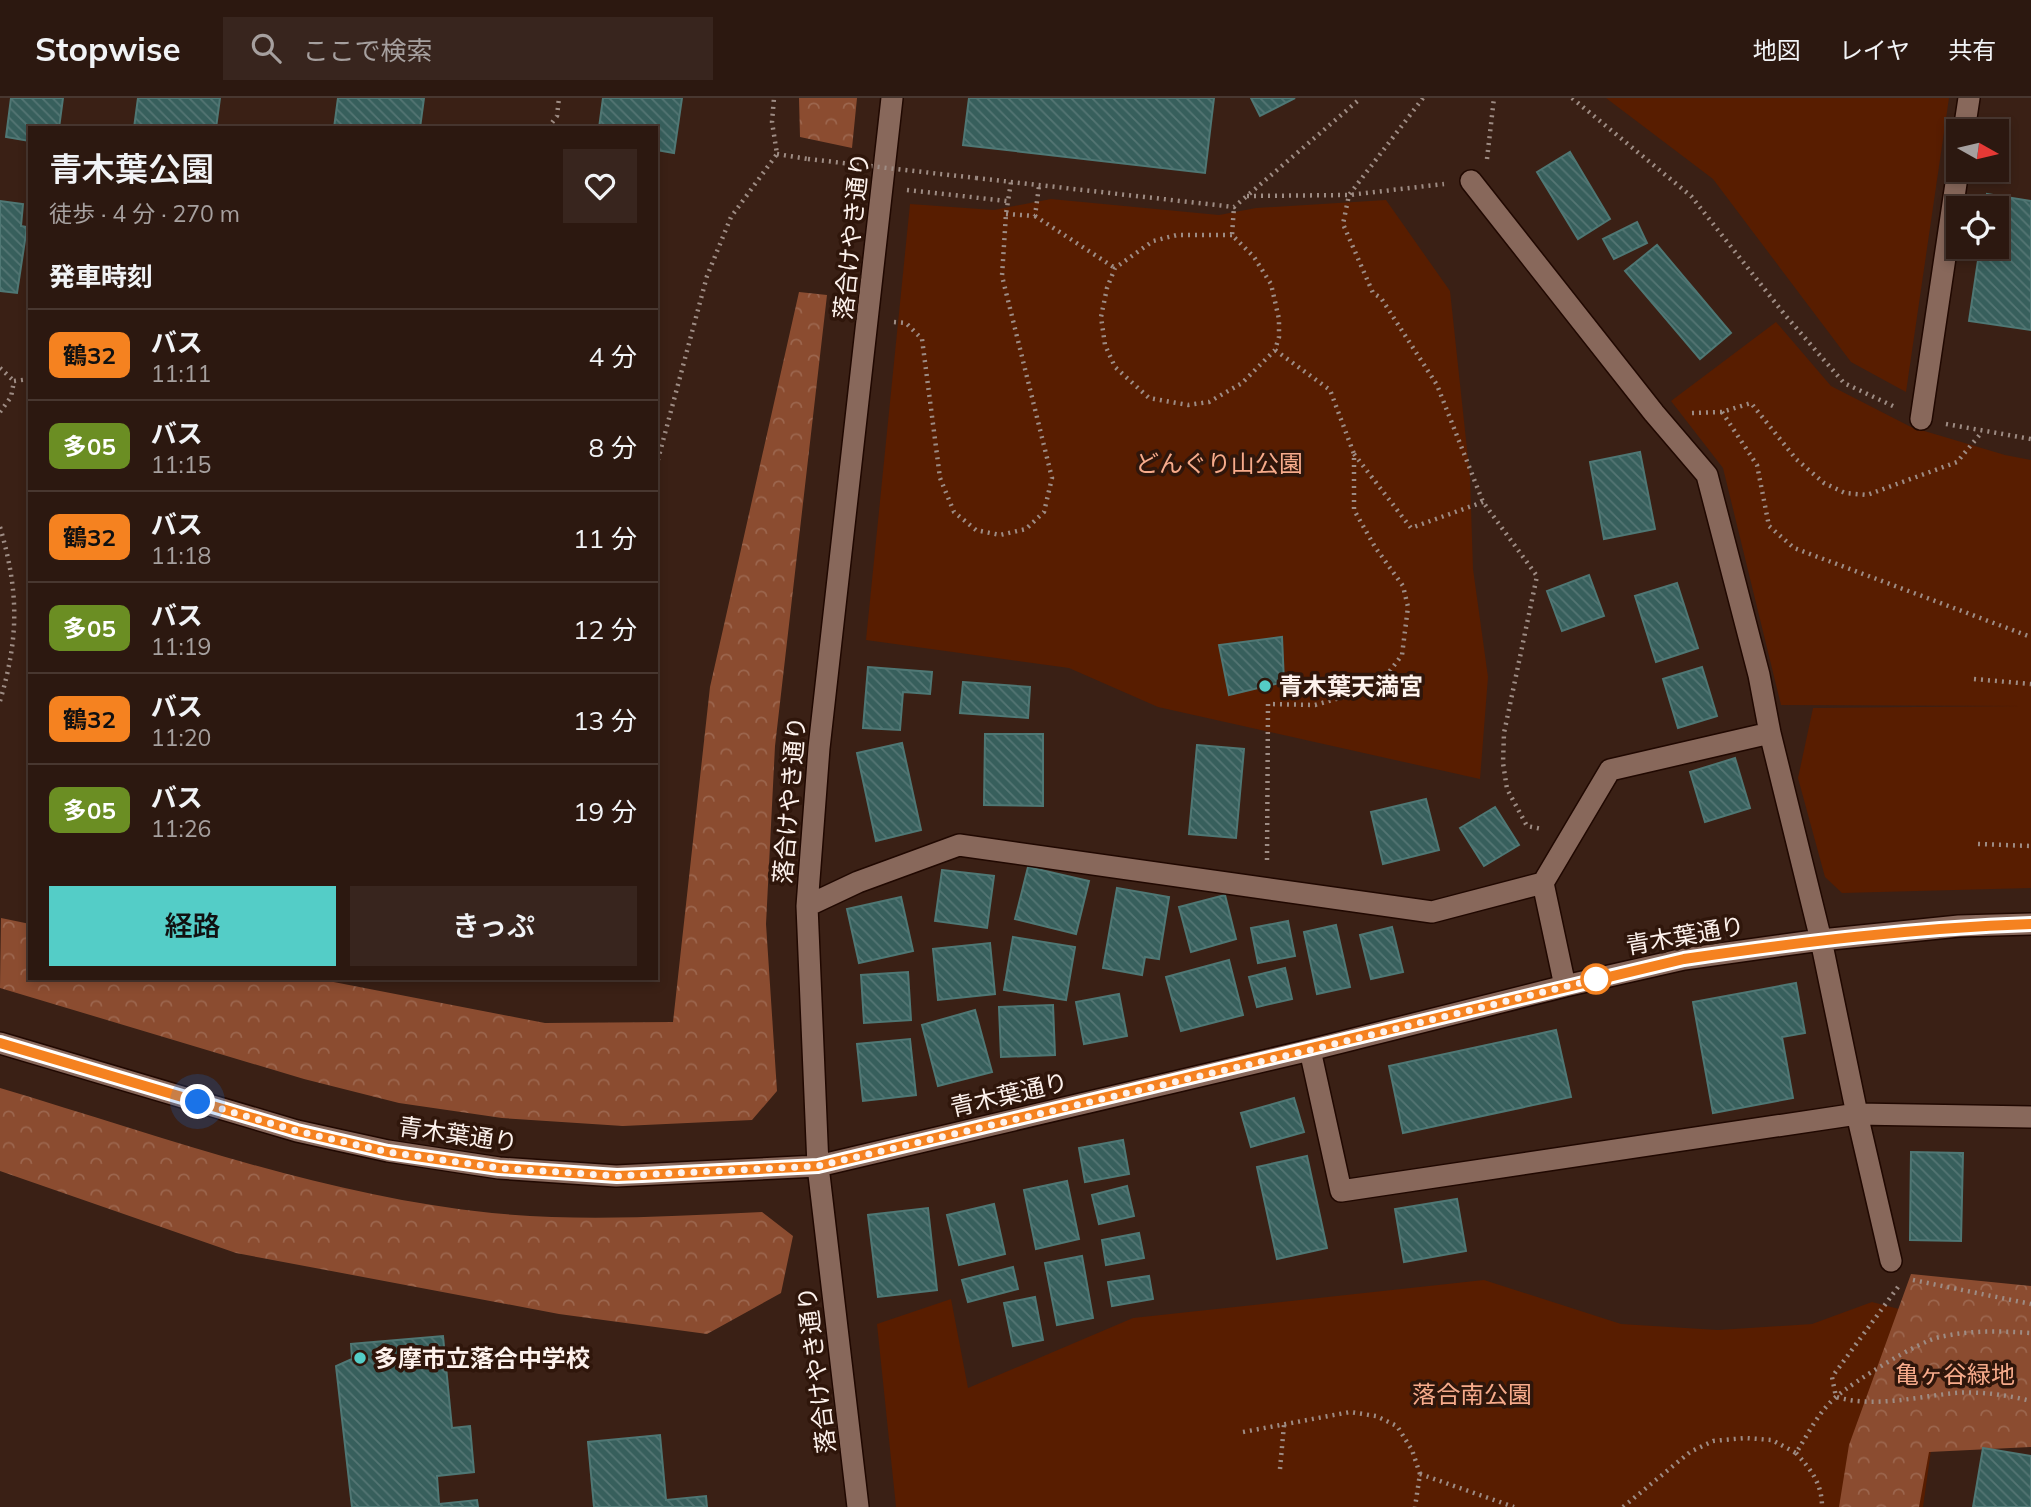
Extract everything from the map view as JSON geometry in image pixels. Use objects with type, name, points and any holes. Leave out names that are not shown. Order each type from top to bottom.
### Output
[{"type":"street","name":"落合けやき通り","points":[[858,1507],[818,1166],[807,906],[819,748],[892,98]]},
{"type":"street","points":[[1966,119],[1969,98]]},
{"type":"street","points":[[1471,181],[1654,413],[1707,475],[1759,675],[1770,733],[1821,940],[1891,1261]]},
{"type":"street","points":[[1922,419],[1956,182]]},
{"type":"street","points":[[1565,986],[1543,883],[1610,771],[1770,733]]},
{"type":"street","points":[[807,906],[858,882],[959,845],[1432,912],[1543,883]]},
{"type":"street","name":"青木葉通り","points":[[0,1043],[297,1131],[388,1152],[499,1168],[617,1176],[818,1166],[1684,959],[1821,940],[1959,926],[2031,924]]},
{"type":"street","points":[[1310,1050],[1340,1191],[1857,1114],[2031,1117]]},
{"type":"path","points":[[550,126],[557,116],[559,98]]},
{"type":"path","points":[[658,460],[707,276],[731,216],[777,154],[772,122],[774,98]]},
{"type":"path","points":[[1232,236],[1234,207],[1361,98]]},
{"type":"path","points":[[1423,98],[1349,195],[1343,224],[1373,293],[1381,298],[1437,385],[1483,502],[1537,576],[1504,733],[1503,763],[1507,789],[1527,826],[1539,830],[1552,825]]},
{"type":"path","points":[[1246,196],[1349,195],[1471,181],[1489,157],[1494,98]]},
{"type":"path","points":[[1572,98],[1691,196],[1785,315],[1843,383],[1922,419],[2031,439]]},
{"type":"path","points":[[777,154],[1234,207]]},
{"type":"path","points":[[891,322],[906,323],[922,339],[940,478],[954,512],[976,530],[1000,535],[1026,529],[1044,512],[1052,478],[1002,276],[1007,201],[1011,182]]},
{"type":"path","points":[[1035,216],[1039,186]]},
{"type":"path","points":[[905,190],[1007,201]]},
{"type":"path","points":[[1006,214],[1035,216],[1115,268]]},
{"type":"path","points":[[1177,235],[1232,236],[1254,257],[1271,284],[1279,319],[1279,337],[1275,350],[1242,383],[1209,402],[1188,405],[1149,398],[1115,367],[1105,345],[1101,317],[1107,288],[1115,268],[1153,241],[1177,235]]},
{"type":"path","points":[[1275,350],[1330,390],[1354,454],[1411,528],[1483,502]]},
{"type":"path","points":[[0,368],[14,381]]},
{"type":"path","points":[[14,381],[28,379]]},
{"type":"path","points":[[0,412],[11,397],[14,381]]},
{"type":"path","points":[[1654,413],[1721,412],[1751,403],[1796,459],[1824,483],[1844,493],[1867,495],[1957,462],[1982,432]]},
{"type":"path","points":[[1721,412],[1756,466],[1769,526],[1794,548],[2031,637]]},
{"type":"path","points":[[1267,889],[1268,704],[1315,705],[1371,689],[1402,655],[1409,607],[1403,586],[1375,548],[1354,510],[1354,454]]},
{"type":"path","points":[[0,527],[11,563],[16,612],[10,666],[0,701]]},
{"type":"path","points":[[1974,679],[2031,684]]},
{"type":"path","points":[[1978,844],[2031,846]]},
{"type":"path","points":[[1836,1397],[1832,1377],[1905,1277],[2031,1304]]},
{"type":"path","points":[[1796,1453],[1821,1414],[1836,1397],[1903,1353],[1936,1337],[1980,1330],[2031,1333]]},
{"type":"path","points":[[1836,1397],[1856,1402],[1894,1401],[1958,1393],[2004,1395],[2031,1401]]},
{"type":"path","points":[[1243,1432],[1350,1412],[1376,1416],[1397,1426],[1412,1450],[1420,1474],[1415,1507]]},
{"type":"path","points":[[1280,1469],[1284,1425]]},
{"type":"path","points":[[1623,1507],[1690,1452],[1713,1441],[1745,1438],[1772,1440],[1796,1453],[1814,1472],[1822,1496],[1822,1507]]},
{"type":"path","points":[[1420,1474],[1514,1507]]},
{"type":"green space","points":[[799,98],[857,98],[852,148],[800,137]]},
{"type":"green space","points":[[1606,98],[1949,98],[1906,392],[1851,362],[1713,179]]},
{"type":"green space","name":"どんぐり山公園","points":[[1051,199],[1219,215],[1256,208],[1386,200],[1450,291],[1470,477],[1473,569],[1488,677],[1480,779],[1158,707],[1069,668],[866,640],[910,204],[994,210]]},
{"type":"green space","points":[[799,292],[827,295],[775,746],[766,924],[777,1091],[752,1120],[623,1126],[502,1118],[399,1103],[304,1079],[0,988],[1,918],[28,924],[28,980],[323,980],[545,1023],[673,1022],[710,687]]},
{"type":"green space","points":[[1776,322],[1831,386],[1911,427],[2031,460],[2031,888],[1842,893],[1825,877],[1798,778],[1813,708],[2018,706],[1781,705],[1723,468],[1671,401]]},
{"type":"green space","points":[[0,1088],[305,1179],[429,1205],[492,1213],[560,1217],[762,1212],[793,1236],[781,1293],[707,1334],[559,1314],[236,1253],[0,1171]]},
{"type":"green space","name":"亀ヶ谷緑地","points":[[1911,1274],[2031,1286],[2031,1447],[1929,1452],[1919,1507],[1839,1507],[1849,1445]]},
{"type":"green space","name":"落合南公園","points":[[1484,1280],[1621,1324],[1718,1330],[1812,1324],[1872,1302],[1949,1322],[1923,1507],[896,1507],[877,1324],[951,1299],[968,1388],[1133,1318]]},
{"type":"building","points":[[11,98],[63,98],[59,126],[28,126],[28,141],[6,137]]},
{"type":"building","points":[[138,98],[220,98],[216,126],[134,126]]},
{"type":"building","points":[[338,98],[424,98],[420,126],[334,126]]},
{"type":"building","points":[[603,98],[682,98],[674,153],[658,150],[658,126],[599,126]]},
{"type":"building","points":[[969,98],[1214,98],[1205,173],[963,145]]},
{"type":"building","points":[[1251,98],[1295,98],[1260,116]]},
{"type":"building","points":[[1570,152],[1610,219],[1578,239],[1537,172]]},
{"type":"building","points":[[2009,198],[2031,201],[2031,330],[1969,321],[1978,259],[2009,259]]},
{"type":"building","points":[[0,201],[23,204],[21,226],[27,227],[17,293],[0,291]]},
{"type":"building","points":[[1637,222],[1647,243],[1614,259],[1603,239]]},
{"type":"building","points":[[1657,245],[1731,333],[1700,359],[1625,271]]},
{"type":"building","points":[[1640,452],[1655,529],[1604,539],[1590,462]]},
{"type":"building","points":[[1589,575],[1604,616],[1562,631],[1547,591]]},
{"type":"building","points":[[1677,583],[1698,648],[1656,662],[1635,596]]},
{"type":"building","points":[[1282,637],[1284,682],[1229,695],[1219,645]]},
{"type":"building","points":[[868,667],[932,672],[930,694],[903,692],[900,730],[863,728]]},
{"type":"building","points":[[1702,667],[1717,716],[1678,728],[1663,679]]},
{"type":"building","points":[[963,682],[1030,687],[1028,718],[960,713]]},
{"type":"building","points":[[985,734],[1043,734],[1043,806],[984,805]]},
{"type":"building","points":[[902,743],[921,830],[876,841],[857,753]]},
{"type":"building","points":[[1197,745],[1244,749],[1236,838],[1189,834]]},
{"type":"building","points":[[1735,758],[1750,808],[1705,822],[1690,772]]},
{"type":"building","points":[[1426,799],[1439,850],[1383,864],[1371,812]]},
{"type":"building","points":[[1495,807],[1519,845],[1484,866],[1460,828]]},
{"type":"building","points":[[1028,867],[1089,881],[1076,934],[1015,919]]},
{"type":"building","points":[[942,870],[994,876],[987,928],[935,921]]},
{"type":"building","points":[[1117,888],[1169,897],[1159,959],[1145,957],[1142,975],[1103,968]]},
{"type":"building","points":[[1225,895],[1236,939],[1191,952],[1179,907]]},
{"type":"building","points":[[901,897],[913,951],[859,963],[847,909]]},
{"type":"building","points":[[1288,921],[1295,956],[1258,963],[1251,928]]},
{"type":"building","points":[[1336,925],[1350,987],[1317,994],[1304,932]]},
{"type":"building","points":[[1392,927],[1403,972],[1371,979],[1360,935]]},
{"type":"building","points":[[1013,937],[1075,947],[1066,1000],[1004,990]]},
{"type":"building","points":[[990,943],[995,994],[938,1000],[933,949]]},
{"type":"building","points":[[1229,960],[1243,1015],[1181,1031],[1166,977]]},
{"type":"building","points":[[1285,968],[1292,999],[1257,1007],[1249,977]]},
{"type":"building","points":[[908,972],[911,1020],[864,1023],[861,975]]},
{"type":"building","points":[[1796,983],[1805,1033],[1782,1037],[1793,1098],[1713,1113],[1693,1002]]},
{"type":"building","points":[[1119,994],[1127,1036],[1084,1044],[1076,1002]]},
{"type":"building","points":[[1053,1005],[1055,1055],[1001,1057],[999,1007]]},
{"type":"building","points":[[975,1010],[992,1072],[938,1086],[922,1025]]},
{"type":"building","points":[[1556,1030],[1571,1097],[1403,1133],[1389,1066]]},
{"type":"building","points":[[910,1039],[916,1095],[863,1101],[857,1044]]},
{"type":"building","points":[[1294,1098],[1304,1132],[1251,1147],[1241,1113]]},
{"type":"building","points":[[1123,1140],[1129,1174],[1085,1182],[1079,1148]]},
{"type":"building","points":[[1911,1152],[1963,1153],[1961,1241],[1910,1240]]},
{"type":"building","points":[[1307,1156],[1327,1248],[1277,1259],[1257,1167]]},
{"type":"building","points":[[1067,1181],[1079,1239],[1036,1249],[1024,1190]]},
{"type":"building","points":[[1127,1186],[1134,1216],[1099,1224],[1092,1195]]},
{"type":"building","points":[[1457,1199],[1466,1251],[1404,1262],[1395,1209]]},
{"type":"building","points":[[994,1204],[1005,1254],[959,1265],[947,1215]]},
{"type":"building","points":[[928,1208],[937,1290],[878,1297],[868,1215]]},
{"type":"building","points":[[1139,1233],[1144,1258],[1106,1265],[1102,1240]]},
{"type":"building","points":[[1082,1256],[1093,1318],[1057,1325],[1045,1263]]},
{"type":"building","points":[[1013,1267],[1018,1289],[968,1302],[962,1280]]},
{"type":"building","points":[[1149,1276],[1153,1299],[1112,1306],[1108,1282]]},
{"type":"building","points":[[1035,1297],[1043,1340],[1013,1346],[1004,1303]]},
{"type":"building","points":[[443,1336],[452,1428],[470,1426],[474,1472],[437,1476],[439,1504],[477,1500],[478,1507],[352,1507],[336,1366],[352,1359],[351,1344]]},
{"type":"building","points":[[660,1435],[666,1500],[706,1496],[707,1507],[594,1507],[588,1442]]},
{"type":"building","points":[[1983,1448],[2031,1456],[2031,1507],[1973,1507]]},
{"type":"bus line","name":"鶴32","points":[[0,1043],[297,1131],[388,1152],[499,1168],[617,1176],[818,1166],[1684,959],[1821,940],[1959,926],[2031,924]]},
{"type":"place","name":"青木葉天満宮","points":[[1265,686]]},
{"type":"place","name":"多摩市立落合中学校","points":[[360,1358]]},
{"type":"route","points":[[198,1102],[297,1131],[388,1152],[499,1168],[617,1176],[818,1166],[1310,1050],[1596,979]]}]
